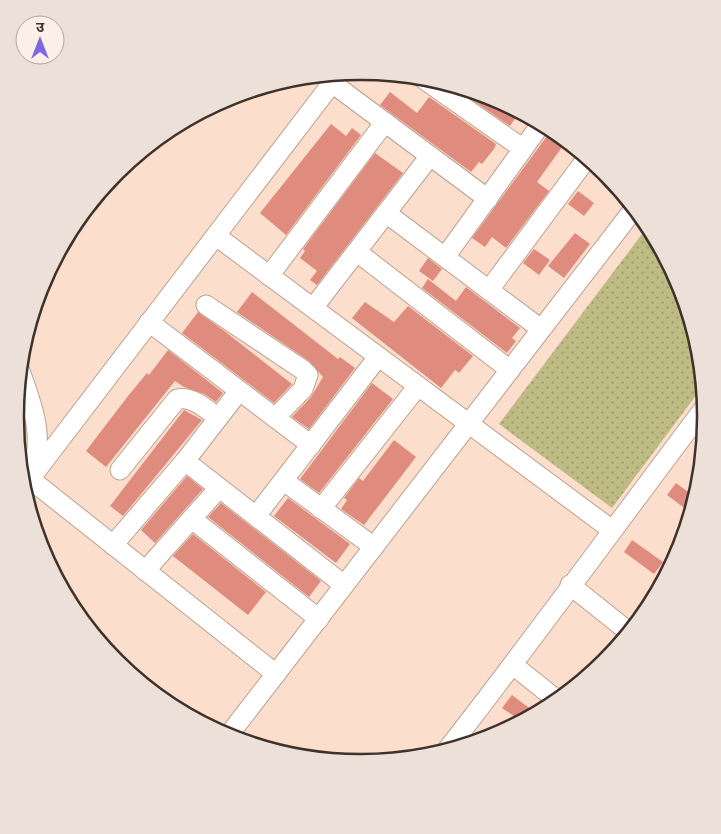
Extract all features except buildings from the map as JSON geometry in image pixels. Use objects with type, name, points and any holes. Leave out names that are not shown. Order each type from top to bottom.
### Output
[{"type":"street","points":[[30,479],[333,81]]},
{"type":"street","points":[[339,81],[385,122],[488,199]]},
{"type":"street","points":[[439,90],[522,148]]},
{"type":"street","points":[[269,276],[385,122]]},
{"type":"street","points":[[445,258],[536,130]]},
{"type":"street","points":[[313,308],[430,156]]},
{"type":"street","points":[[489,290],[583,164]]},
{"type":"street","points":[[386,213],[541,329]]},
{"type":"street","points":[[234,729],[630,215]]},
{"type":"street","points":[[216,236],[612,530]]},
{"type":"street","points":[[357,252],[510,370]]},
{"type":"street","points":[[206,305],[304,370],[308,375],[303,389],[276,418]]},
{"type":"street","points":[[149,322],[311,445]]},
{"type":"street","points":[[256,516],[378,357]]},
{"type":"street","points":[[25,385],[38,434],[37,459],[29,477]]},
{"type":"street","points":[[321,509],[418,386]]},
{"type":"street","points":[[113,545],[186,461],[239,390]]},
{"type":"street","points":[[120,470],[177,399],[187,398],[196,402],[218,418]]},
{"type":"street","points":[[455,740],[513,665],[570,585],[697,418]]},
{"type":"street","points":[[186,461],[344,585]]},
{"type":"street","points":[[284,481],[374,546]]},
{"type":"street","points":[[31,488],[113,545],[276,674]]},
{"type":"street","points":[[146,571],[219,488]]},
{"type":"street","points":[[192,519],[318,619]]},
{"type":"street","points":[[570,585],[623,628]]},
{"type":"street","points":[[513,665],[551,695]]},
{"type":"shaded area","points":[[642,234],[663,268],[672,288],[691,351],[697,394],[612,508],[499,424]]}]
